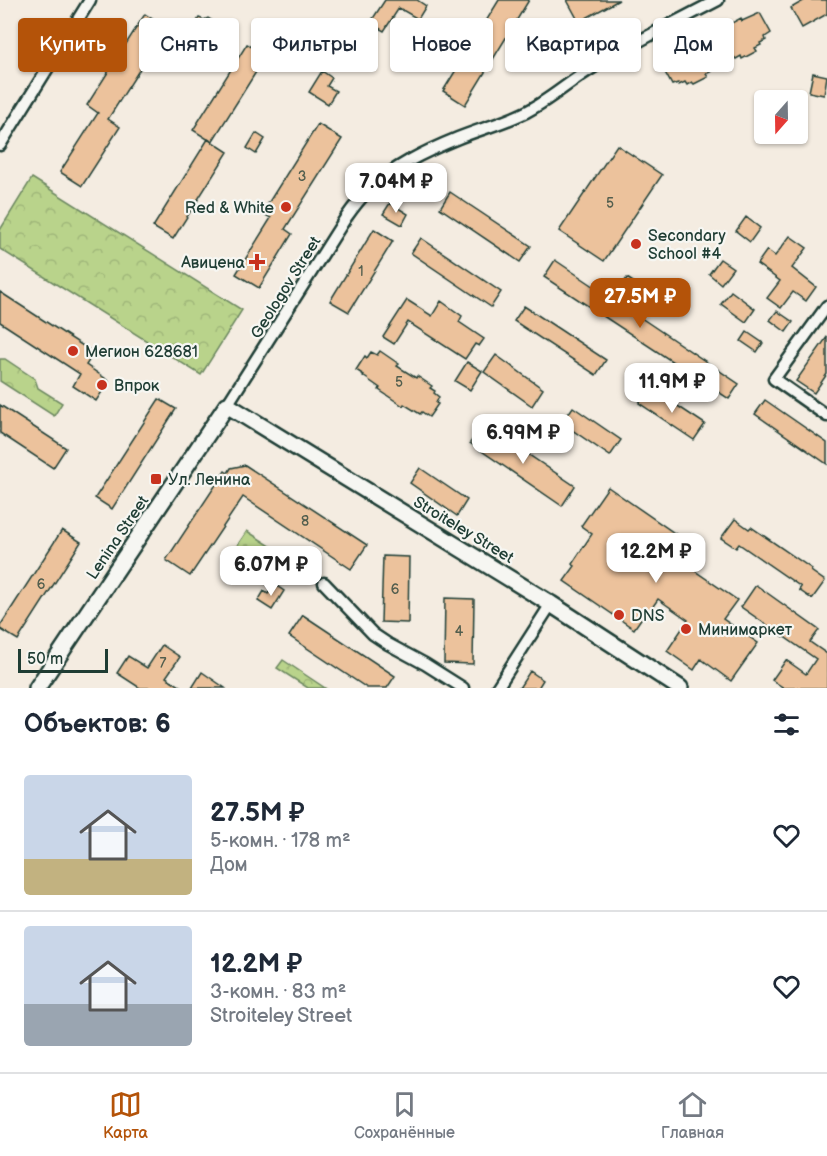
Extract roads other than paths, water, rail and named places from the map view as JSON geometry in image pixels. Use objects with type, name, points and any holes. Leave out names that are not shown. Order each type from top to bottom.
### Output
[{"type":"main road","name":"Stroiteley Street","points":[[227,405],[551,604],[680,688]]},
{"type":"main road","name":"Lenina Street","points":[[37,688],[227,405]]},
{"type":"street","points":[[0,145],[90,0]]},
{"type":"street","name":"Geologov Street","points":[[227,405],[345,219],[368,190],[421,154],[528,111],[608,58],[718,0]]},
{"type":"street","points":[[827,306],[774,379],[827,416]]},
{"type":"street","points":[[324,583],[373,634],[463,688]]},
{"type":"street","points":[[497,688],[551,604]]},
{"type":"place","name":"Red & White","points":[[286,207]]},
{"type":"place","name":"Secondary School #4","points":[[636,244]]},
{"type":"place","name":"Авицена","points":[[257,262]]},
{"type":"place","name":"Мегион 628681","points":[[73,351]]},
{"type":"place","name":"Впрок","points":[[102,385]]},
{"type":"place","name":"Ул. Ленина","points":[[156,479]]},
{"type":"place","name":"DNS","points":[[619,615]]},
{"type":"place","name":"Минимаркет","points":[[686,629]]}]
